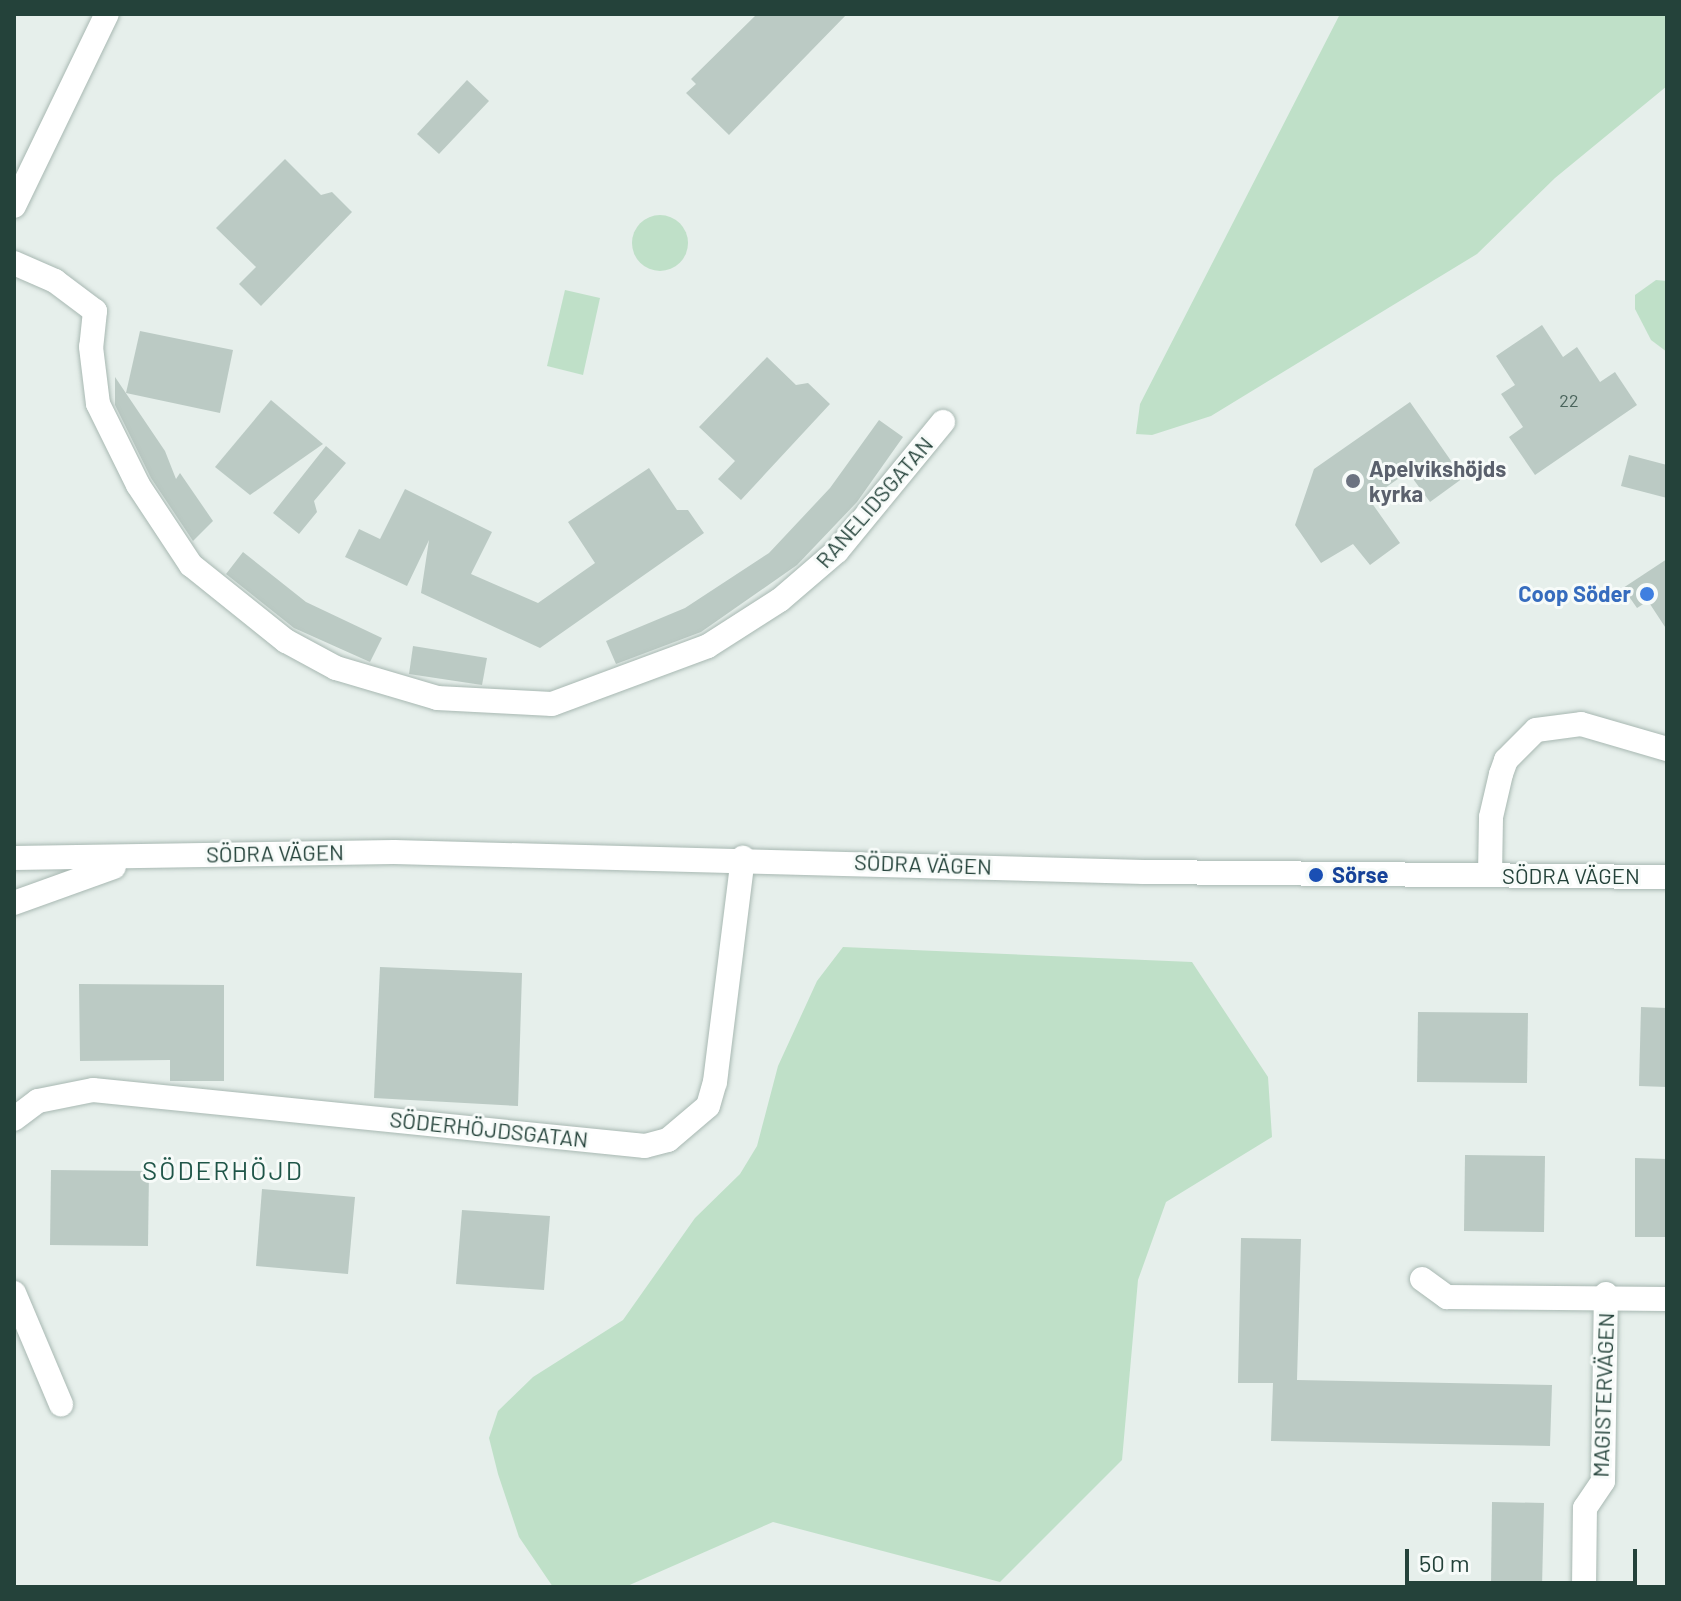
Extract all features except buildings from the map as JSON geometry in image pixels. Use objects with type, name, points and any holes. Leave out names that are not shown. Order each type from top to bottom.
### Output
[{"type":"street","points":[[14,206],[107,14]]},
{"type":"street","name":"RANELIDSGATAN","points":[[14,263],[55,281],[95,311],[91,347],[98,404],[138,485],[191,565],[311,654],[437,698],[552,704],[708,646],[780,600],[837,551],[943,422]]},
{"type":"street","points":[[1490,875],[1491,817],[1501,774],[1506,760],[1536,730],[1581,724],[1667,749]]},
{"type":"street","name":"SÖDRA VÄGEN","points":[[14,858],[179,854],[743,858],[1144,872],[1667,877]]},
{"type":"street","name":"SÖDRA VÄGEN","points":[[14,903],[71,878],[179,854]]},
{"type":"street","name":"SÖDERHÖJDSGATAN","points":[[14,1119],[38,1101],[93,1090],[645,1146],[668,1140],[708,1106],[715,1082],[743,858]]},
{"type":"street","points":[[1422,1279],[1447,1297],[1606,1294],[1667,1299]]},
{"type":"street","points":[[14,1293],[61,1404]]},
{"type":"street","name":"MAGISTERVÄGEN","points":[[1584,1587],[1585,1508],[1603,1481],[1606,1294]]},
{"type":"green space","points":[[1340,14],[1667,14],[1667,86],[1555,178],[1477,254],[1211,416],[1152,435],[1136,434],[1140,404]]},
{"type":"green space","points":[[660,215],[680,223],[688,243],[680,263],[660,271],[640,263],[632,243],[640,223]]},
{"type":"green space","points":[[1656,280],[1667,281],[1667,352],[1651,340],[1635,309],[1635,295]]},
{"type":"green space","points":[[565,290],[600,298],[583,375],[547,366]]},
{"type":"green space","points":[[843,947],[1192,962],[1268,1077],[1272,1137],[1166,1202],[1138,1280],[1122,1460],[1000,1582],[773,1522],[625,1587],[553,1587],[519,1537],[498,1474],[489,1438],[498,1411],[533,1377],[623,1320],[695,1218],[740,1174],[757,1146],[778,1066],[817,981]]},
{"type":"place","name":"Apelvikshöjds kyrka","points":[[1353,481]]},
{"type":"place","name":"Coop Söder","points":[[1647,594]]},
{"type":"place","name":"Sörse","points":[[1316,875]]},
{"type":"district","name":"SÖDERHÖJD","points":[[223,1170]]}]
